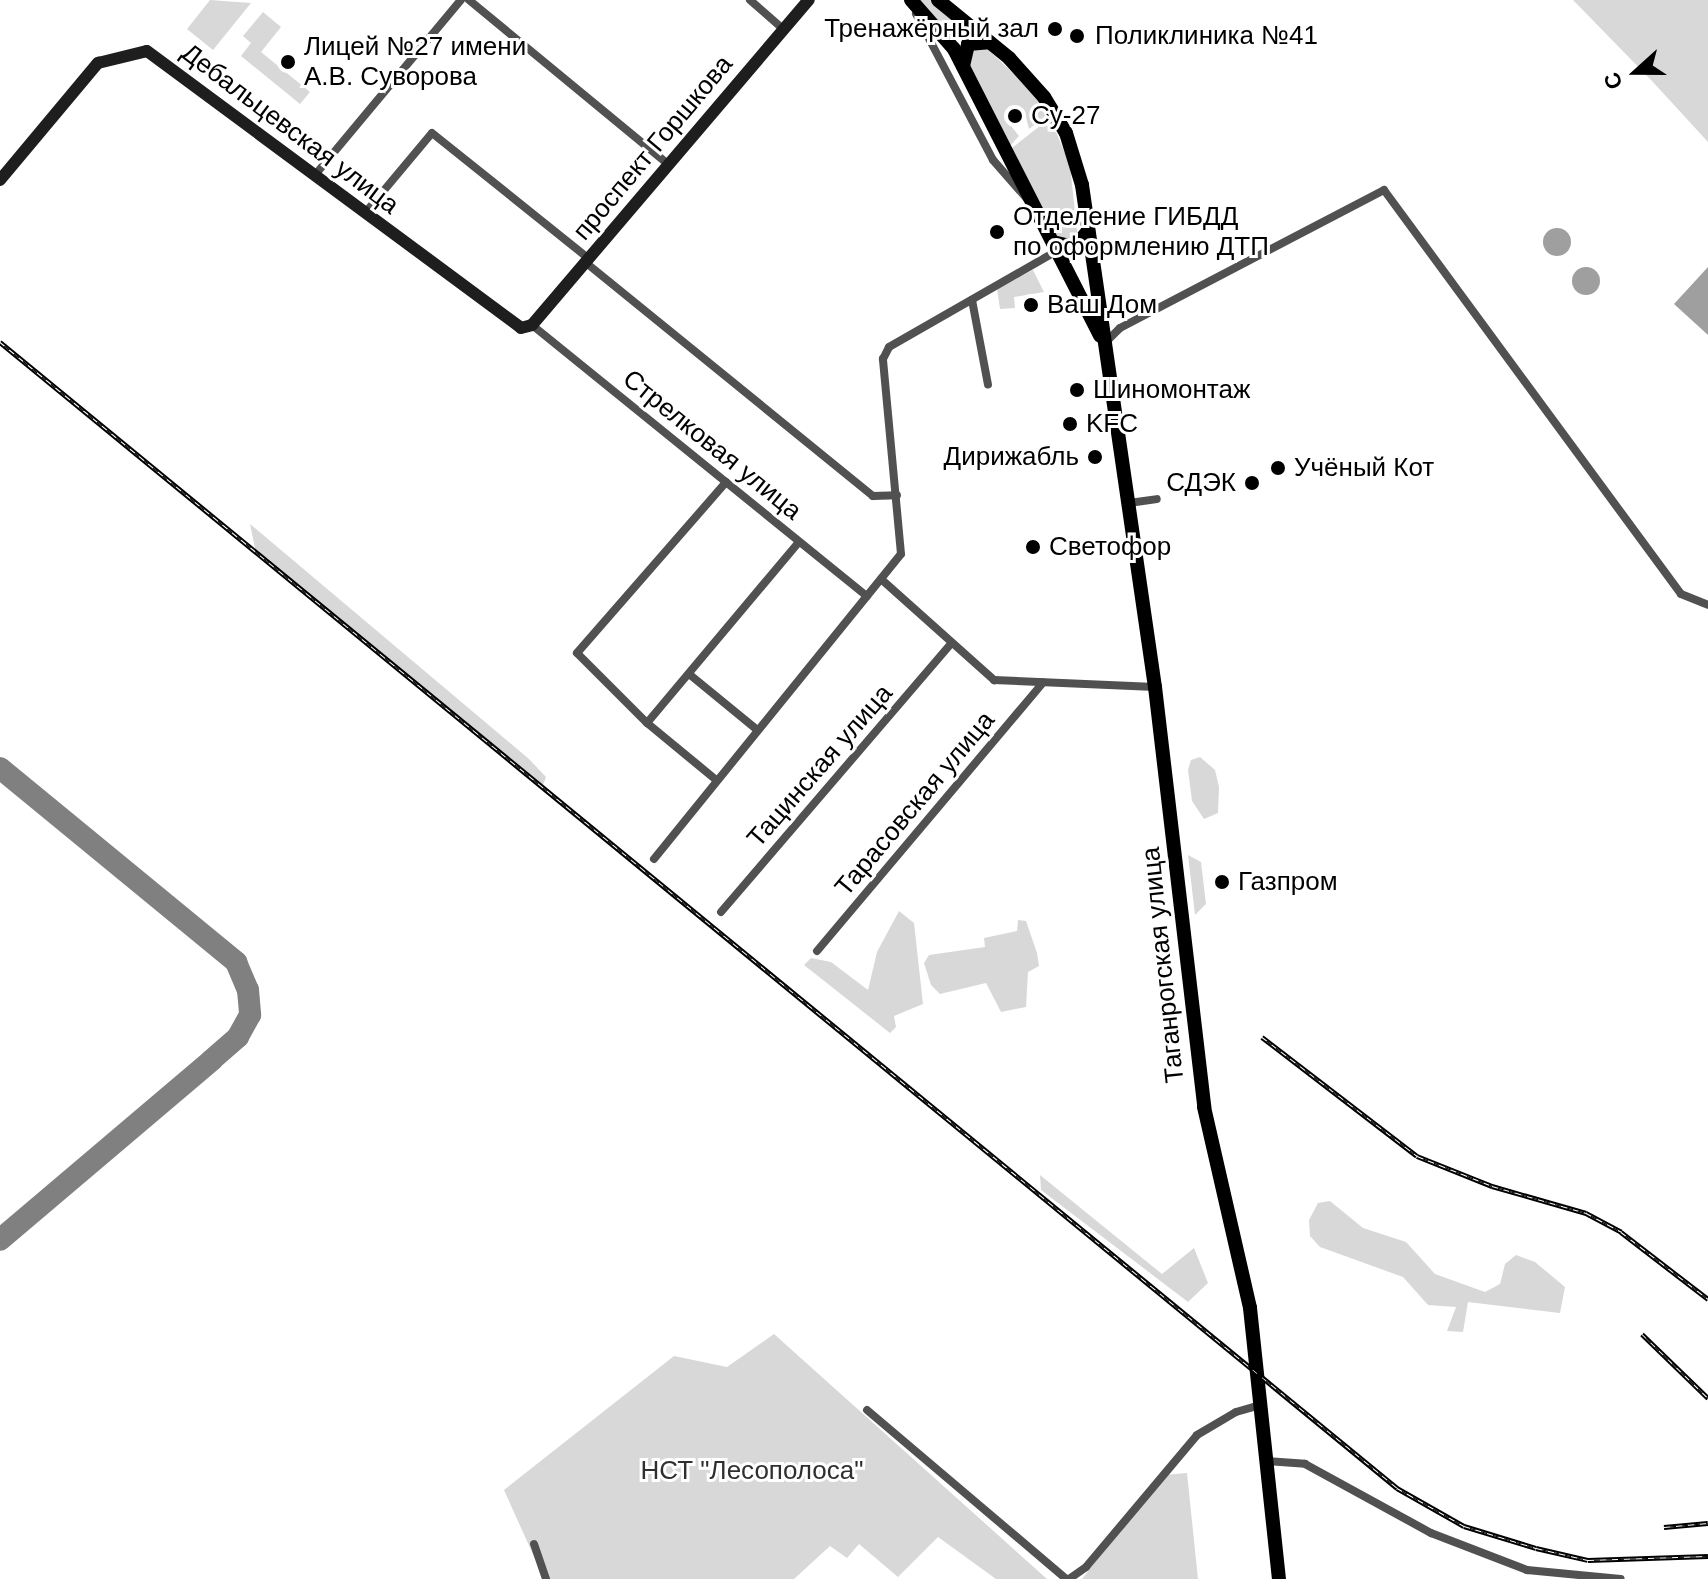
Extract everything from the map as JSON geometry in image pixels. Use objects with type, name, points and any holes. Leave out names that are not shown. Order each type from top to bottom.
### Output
[{"type":"main road","name":"Таганрогская улица","points":[[909,0],[944,34],[963,66],[1073,275],[1104,343]]},
{"type":"main road","name":"Таганрогская улица","points":[[938,0],[1033,82],[1066,133],[1088,231],[1155,687],[1204,1107],[1214,1170],[1249,1300],[1279,1579]]},
{"type":"main road","points":[[944,34],[956,40],[964,37],[961,18]]},
{"type":"main road","points":[[963,66],[968,44],[990,42]]},
{"type":"main road","points":[[1058,246],[1075,247],[1088,231]]},
{"type":"main road","points":[[1073,275],[1080,258],[1094,270]]},
{"type":"street","points":[[315,175],[461,0]]},
{"type":"street","points":[[750,0],[783,29]]},
{"type":"street","name":"проспект Горшкова","points":[[532,325],[809,0]]},
{"type":"street","points":[[909,0],[993,160],[1010,185],[1040,211]]},
{"type":"street","points":[[473,1],[667,163]]},
{"type":"street","name":"Дебальцевская улица","points":[[0,180],[98,63],[147,51],[513,326],[532,325]]},
{"type":"street","points":[[365,213],[432,133],[873,496],[897,495]]},
{"type":"street","points":[[1104,343],[1120,328],[1384,190],[1681,594],[1708,605]]},
{"type":"street","points":[[654,859],[755,728],[881,579],[902,549],[883,359],[900,339],[972,300],[1058,246]]},
{"type":"street","points":[[972,300],[988,385]]},
{"type":"street","name":"Стрелковая улица","points":[[532,325],[867,596]]},
{"type":"street","points":[[715,779],[647,723],[577,653],[726,482]]},
{"type":"street","points":[[1129,503],[1157,499]]},
{"type":"street","points":[[647,723],[799,542]]},
{"type":"street","points":[[881,579],[950,645],[994,680],[1155,687]]},
{"type":"street","name":"Тацинская улица","points":[[721,912],[950,645]]},
{"type":"street","points":[[689,674],[755,728]]},
{"type":"street","name":"Тарасовская улица","points":[[817,951],[1043,683]]},
{"type":"street","points":[[867,1410],[1068,1579],[1086,1567],[1197,1435],[1236,1412],[1260,1405]]},
{"type":"street","points":[[1266,1461],[1305,1464],[1431,1533],[1527,1570],[1621,1579]]},
{"type":"street","points":[[534,1544],[546,1579]]},
{"type":"green space","points":[[210,0],[251,3],[213,50],[187,29]]},
{"type":"green space","points":[[918,0],[933,0],[964,29],[963,35],[950,35]]},
{"type":"green space","points":[[1573,0],[1708,0],[1708,142],[1652,81]]},
{"type":"green space","points":[[263,12],[281,27],[261,52],[310,92],[300,104],[241,56],[251,43],[243,36]]},
{"type":"green space","points":[[983,45],[1028,87],[1048,114],[1029,129],[1025,113],[1022,117],[1016,106],[1008,110],[1014,122],[1008,122],[1019,136],[1010,146],[965,57],[965,51]]},
{"type":"green space","points":[[1050,118],[1070,165],[1078,241],[1058,239],[1012,148]]},
{"type":"green space","points":[[1033,270],[1044,292],[1014,297],[1015,308],[1000,309],[997,289]]},
{"type":"green space","points":[[250,524],[529,759],[546,777],[543,785],[255,548]]},
{"type":"green space","points":[[1200,757],[1215,770],[1219,787],[1218,813],[1204,819],[1192,801],[1188,770],[1191,760]]},
{"type":"green space","points":[[1188,855],[1201,862],[1206,904],[1195,915]]},
{"type":"green space","points":[[899,911],[914,923],[923,1004],[894,1016],[896,1027],[890,1033],[804,965],[811,958],[831,962],[868,990],[877,952]]},
{"type":"green space","points":[[1018,920],[1026,921],[1039,966],[1028,972],[1026,1007],[1001,1012],[986,983],[940,994],[931,985],[924,963],[929,955],[985,947],[984,938],[1017,931]]},
{"type":"green space","points":[[1040,1175],[1162,1274],[1194,1248],[1208,1283],[1188,1302],[1041,1190]]},
{"type":"green space","points":[[1330,1201],[1363,1228],[1406,1242],[1435,1274],[1485,1292],[1500,1284],[1505,1264],[1516,1255],[1535,1262],[1565,1287],[1560,1313],[1468,1302],[1463,1332],[1447,1331],[1456,1307],[1428,1305],[1403,1277],[1320,1247],[1310,1236],[1309,1220],[1318,1203]]},
{"type":"green space","name":"НСТ \"Лесополоса\"","points":[[774,1334],[1047,1579],[996,1579],[938,1537],[898,1577],[859,1544],[847,1558],[830,1546],[794,1579],[544,1579],[504,1490],[674,1356],[727,1367]]},
{"type":"green space","points":[[1187,1473],[1198,1579],[1082,1579],[1164,1475]]},
{"type":"shaded area","points":[[1557,228],[1567,232],[1571,242],[1567,252],[1557,256],[1547,252],[1543,242],[1547,232]]},
{"type":"shaded area","points":[[1586,267],[1596,271],[1600,281],[1596,291],[1586,295],[1576,291],[1572,281],[1576,271]]},
{"type":"shaded area","points":[[1708,267],[1708,335],[1674,304]]},
{"type":"taxiway","points":[[0,768],[236,962],[248,990],[250,1015],[238,1037],[0,1240]]},
{"type":"railway","points":[[0,342],[1397,1488],[1464,1526],[1588,1560],[1708,1556]]},
{"type":"railway","points":[[1262,1037],[1417,1156],[1492,1186],[1586,1213],[1621,1232],[1708,1299]]},
{"type":"railway","points":[[1642,1334],[1708,1398]]},
{"type":"railway","points":[[1664,1527],[1708,1523]]},
{"type":"place","name":"Тренажёрный зал","points":[[1055,29]]},
{"type":"place","name":"Поликлиника №41","points":[[1077,36]]},
{"type":"place","name":"Лицей №27 имени А.В. Суворова","points":[[288,62]]},
{"type":"place","name":"Су-27","points":[[1015,116]]},
{"type":"place","name":"Отделение ГИБДД по оформлению ДТП","points":[[997,232]]},
{"type":"place","name":"Ваш Дом","points":[[1031,305]]},
{"type":"place","name":"Шиномонтаж","points":[[1077,390]]},
{"type":"place","name":"KFC","points":[[1070,424]]},
{"type":"place","name":"Дирижабль","points":[[1095,457]]},
{"type":"place","name":"Учёный Кот","points":[[1278,468]]},
{"type":"place","name":"СДЭК","points":[[1252,483]]},
{"type":"place","name":"Светофор","points":[[1033,547]]},
{"type":"place","name":"Газпром","points":[[1222,882]]}]
